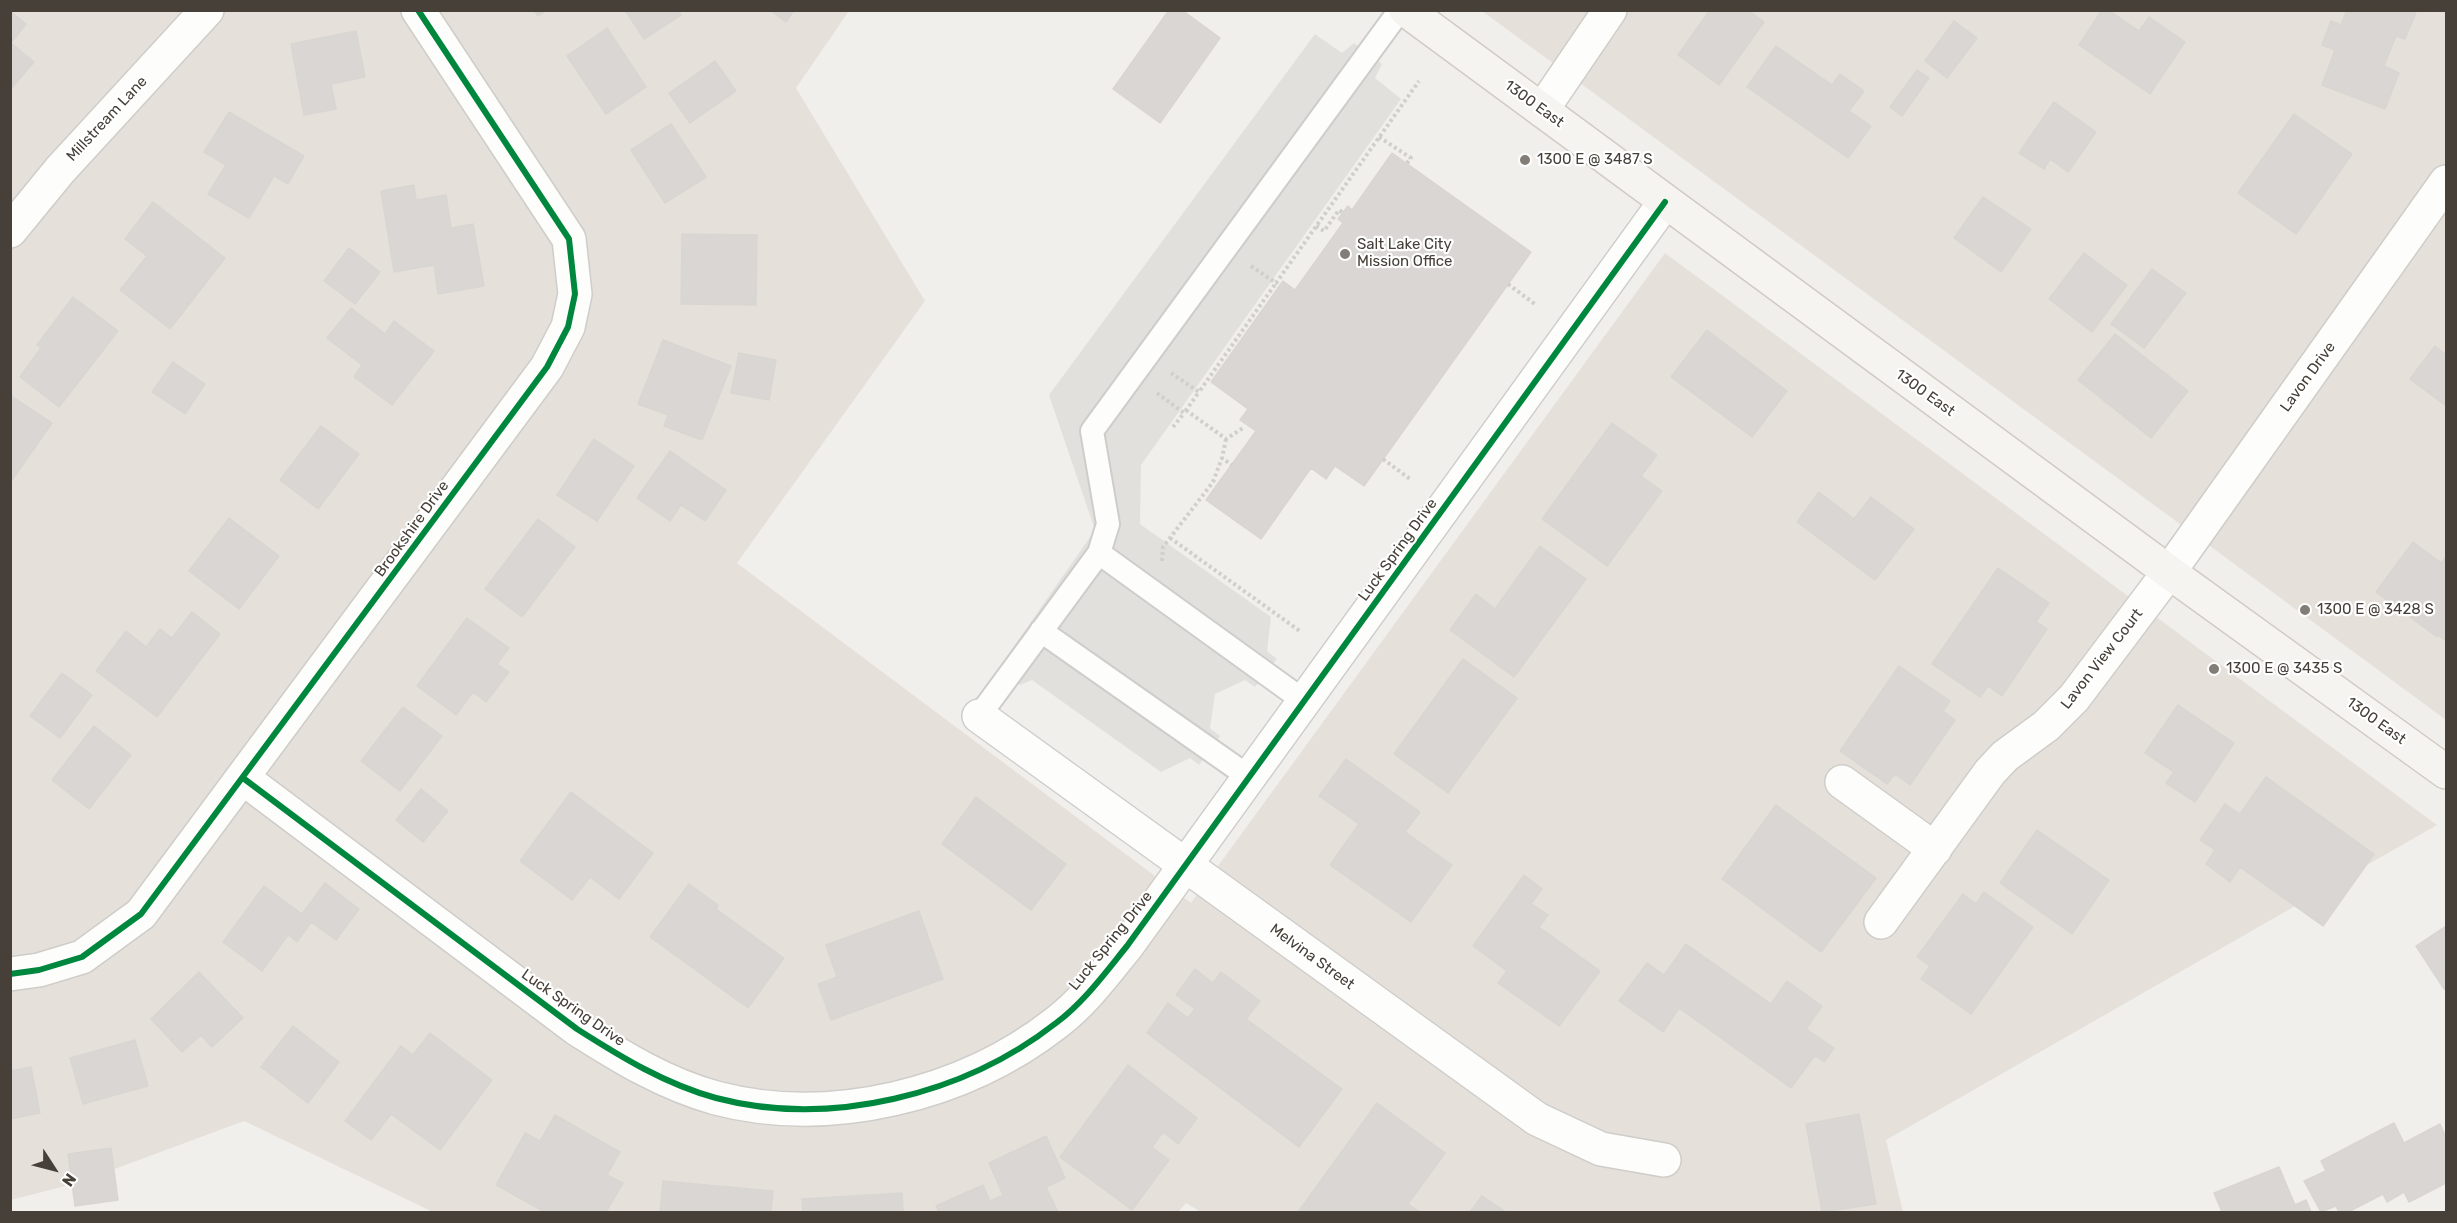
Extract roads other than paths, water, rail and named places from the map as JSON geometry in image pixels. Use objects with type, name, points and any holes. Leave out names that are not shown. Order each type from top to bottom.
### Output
[{"type":"main road","name":"1300 East","points":[[1406,10],[2169,572],[2446,772]]},
{"type":"street","name":"Millstream Lane","points":[[10,231],[60,170],[207,10]]},
{"type":"street","name":"Brookshire Drive","points":[[10,974],[39,970],[82,957],[141,914],[547,367],[568,327],[575,294],[569,239],[418,10]]},
{"type":"street","points":[[1542,111],[1610,10]]},
{"type":"street","name":"Lavon Drive","points":[[2169,572],[2446,182]]},
{"type":"street","name":"Luck Spring Drive","points":[[243,778],[586,1035],[668,1081],[716,1098],[767,1107],[820,1108],[874,1103],[928,1090],[974,1072],[1017,1051],[1058,1022],[1094,987],[1185,866],[1665,202]]},
{"type":"street","name":"Lavon View Court","points":[[1881,922],[2005,756],[2046,726],[2074,698],[2169,572]]},
{"type":"street","name":"Melvina Street","points":[[979,716],[1537,1119],[1600,1149],[1664,1160]]},
{"type":"street","points":[[1842,782],[1935,849]]},
{"type":"lane","points":[[979,716],[1099,553],[1108,524],[1092,431],[1400,10]]},
{"type":"lane","points":[[1099,553],[1305,700]]},
{"type":"lane","points":[[1041,631],[1249,777]]},
{"type":"place","name":"1300 E @ 3487 S","points":[[1525,160]]},
{"type":"place","name":"Salt Lake City Mission Office","points":[[1345,254]]},
{"type":"place","name":"1300 E @ 3428 S","points":[[2305,610]]},
{"type":"place","name":"1300 E @ 3435 S","points":[[2214,669]]}]
